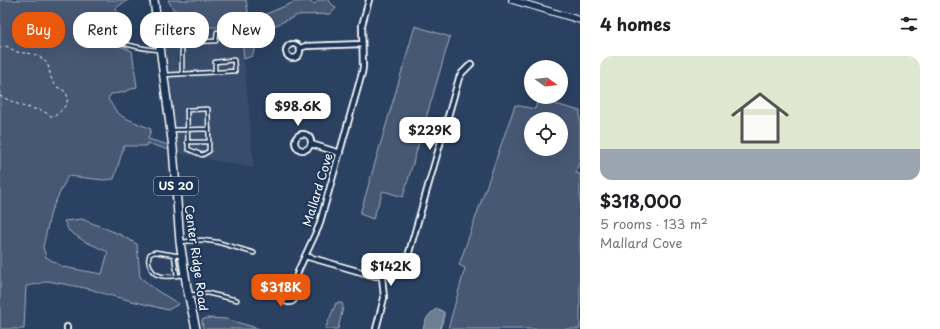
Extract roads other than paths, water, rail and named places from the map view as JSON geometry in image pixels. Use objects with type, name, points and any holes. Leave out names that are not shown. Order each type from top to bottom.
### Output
[{"type":"main road","name":"Center Ridge Road","points":[[154,0],[156,12]]},
{"type":"main road","name":"Center Ridge Road","points":[[160,48],[171,130],[180,242],[196,329]]},
{"type":"street","name":"Mallard Cove","points":[[292,290],[299,269],[319,226],[362,73],[362,22],[369,0]]},
{"type":"street","points":[[512,0],[580,20]]},
{"type":"street","points":[[300,48],[306,46],[362,44]]},
{"type":"street","points":[[305,256],[375,276],[382,276],[395,272],[403,265],[407,259],[459,78],[471,64]]},
{"type":"street","points":[[311,144],[340,153]]},
{"type":"street","points":[[376,329],[384,298],[382,276]]},
{"type":"lane","points":[[209,41],[216,41],[217,32]]},
{"type":"lane","points":[[142,48],[152,48]]},
{"type":"lane","points":[[182,51],[182,74]]},
{"type":"lane","points":[[164,75],[234,71],[234,60],[215,62],[215,72]]},
{"type":"lane","points":[[208,109],[209,129],[209,150],[202,154],[188,149],[187,110],[208,109]]},
{"type":"lane","points":[[171,130],[209,129]]},
{"type":"lane","points":[[188,142],[209,142]]},
{"type":"lane","points":[[180,242],[202,240],[217,242],[254,253]]},
{"type":"lane","points":[[182,256],[155,252],[150,254],[148,261],[151,270],[158,276],[165,277],[185,275]]},
{"type":"lane","points":[[174,255],[177,276]]},
{"type":"lane","points":[[189,295],[207,293],[237,300]]}]
